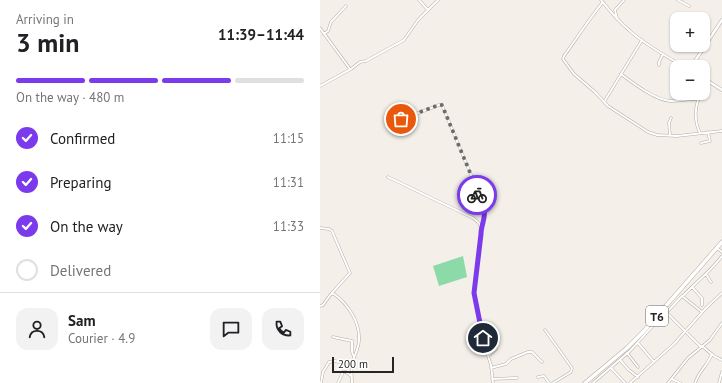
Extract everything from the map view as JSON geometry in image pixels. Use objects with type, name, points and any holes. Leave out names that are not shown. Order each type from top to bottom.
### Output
[{"type":"highway","name":"T6","points":[[585,383],[628,348],[665,310],[722,242]]},
{"type":"street","points":[[419,0],[428,10]]},
{"type":"street","points":[[320,86],[351,69],[360,62],[369,60],[404,40],[418,20],[438,0]]},
{"type":"street","points":[[617,19],[615,10],[624,0]]},
{"type":"street","points":[[678,0],[689,6]]},
{"type":"street","points":[[673,60],[629,31],[602,1],[563,59],[574,74],[595,92],[608,106],[648,132],[657,135],[677,136],[722,131]]},
{"type":"street","points":[[324,34],[328,31],[331,22],[346,6]]},
{"type":"street","points":[[695,60],[722,20]]},
{"type":"street","points":[[320,29],[351,69]]},
{"type":"street","points":[[604,102],[642,40]]},
{"type":"street","points":[[659,65],[663,54]]},
{"type":"street","points":[[621,74],[640,87],[662,99],[672,101],[685,100]]},
{"type":"street","points":[[710,82],[722,90]]},
{"type":"street","points":[[698,100],[696,111],[700,133]]},
{"type":"street","points":[[400,118],[403,119],[442,105],[476,187],[478,198],[484,209],[474,293],[493,383]]},
{"type":"street","points":[[670,135],[669,124],[671,118]]},
{"type":"street","points":[[701,143],[710,141],[708,132]]},
{"type":"street","points":[[388,177],[473,218],[479,222],[481,226]]},
{"type":"street","points":[[320,228],[330,228],[350,273],[323,305],[320,306]]},
{"type":"street","points":[[717,248],[722,252]]},
{"type":"street","points":[[593,383],[638,343],[665,310],[669,310],[681,296],[683,296],[706,274],[722,256]]},
{"type":"street","points":[[706,274],[711,282]]},
{"type":"street","points":[[692,287],[702,298],[702,305]]},
{"type":"street","points":[[630,383],[670,348],[702,312],[722,293]]},
{"type":"street","points":[[331,294],[334,294],[341,300],[353,316],[357,325],[359,342],[352,364],[352,383]]},
{"type":"street","points":[[683,296],[702,312]]},
{"type":"street","points":[[665,310],[685,332],[702,347],[722,360]]},
{"type":"street","points":[[668,383],[688,358],[710,340],[722,323]]},
{"type":"street","points":[[545,330],[572,368],[571,372],[554,383]]},
{"type":"street","points":[[333,337],[352,341],[352,352],[354,357]]},
{"type":"street","points":[[638,343],[654,362]]},
{"type":"street","points":[[488,356],[496,348]]},
{"type":"street","points":[[491,368],[506,364],[511,359],[528,352],[532,352],[542,362]]},
{"type":"street","points":[[627,353],[638,367]]},
{"type":"street","points":[[695,383],[698,374],[706,367],[712,354]]},
{"type":"street","points":[[620,360],[629,370],[638,376]]},
{"type":"street","points":[[321,383],[323,372],[331,361],[352,364]]},
{"type":"street","points":[[610,368],[625,383]]},
{"type":"street","points":[[338,383],[343,372],[346,372],[352,377]]},
{"type":"street","points":[[719,383],[722,372]]},
{"type":"street","points":[[538,376],[544,376],[549,383]]},
{"type":"street","points":[[492,379],[517,378]]},
{"type":"street","points":[[672,379],[680,383]]},
{"type":"green space","points":[[463,256],[467,277],[439,286],[433,266]]},
{"type":"way so far","points":[[401,119],[442,105],[451,131],[476,187],[477,195]]},
{"type":"route","points":[[477,195],[484,209],[484,217],[481,226],[474,293],[483,338]]}]
